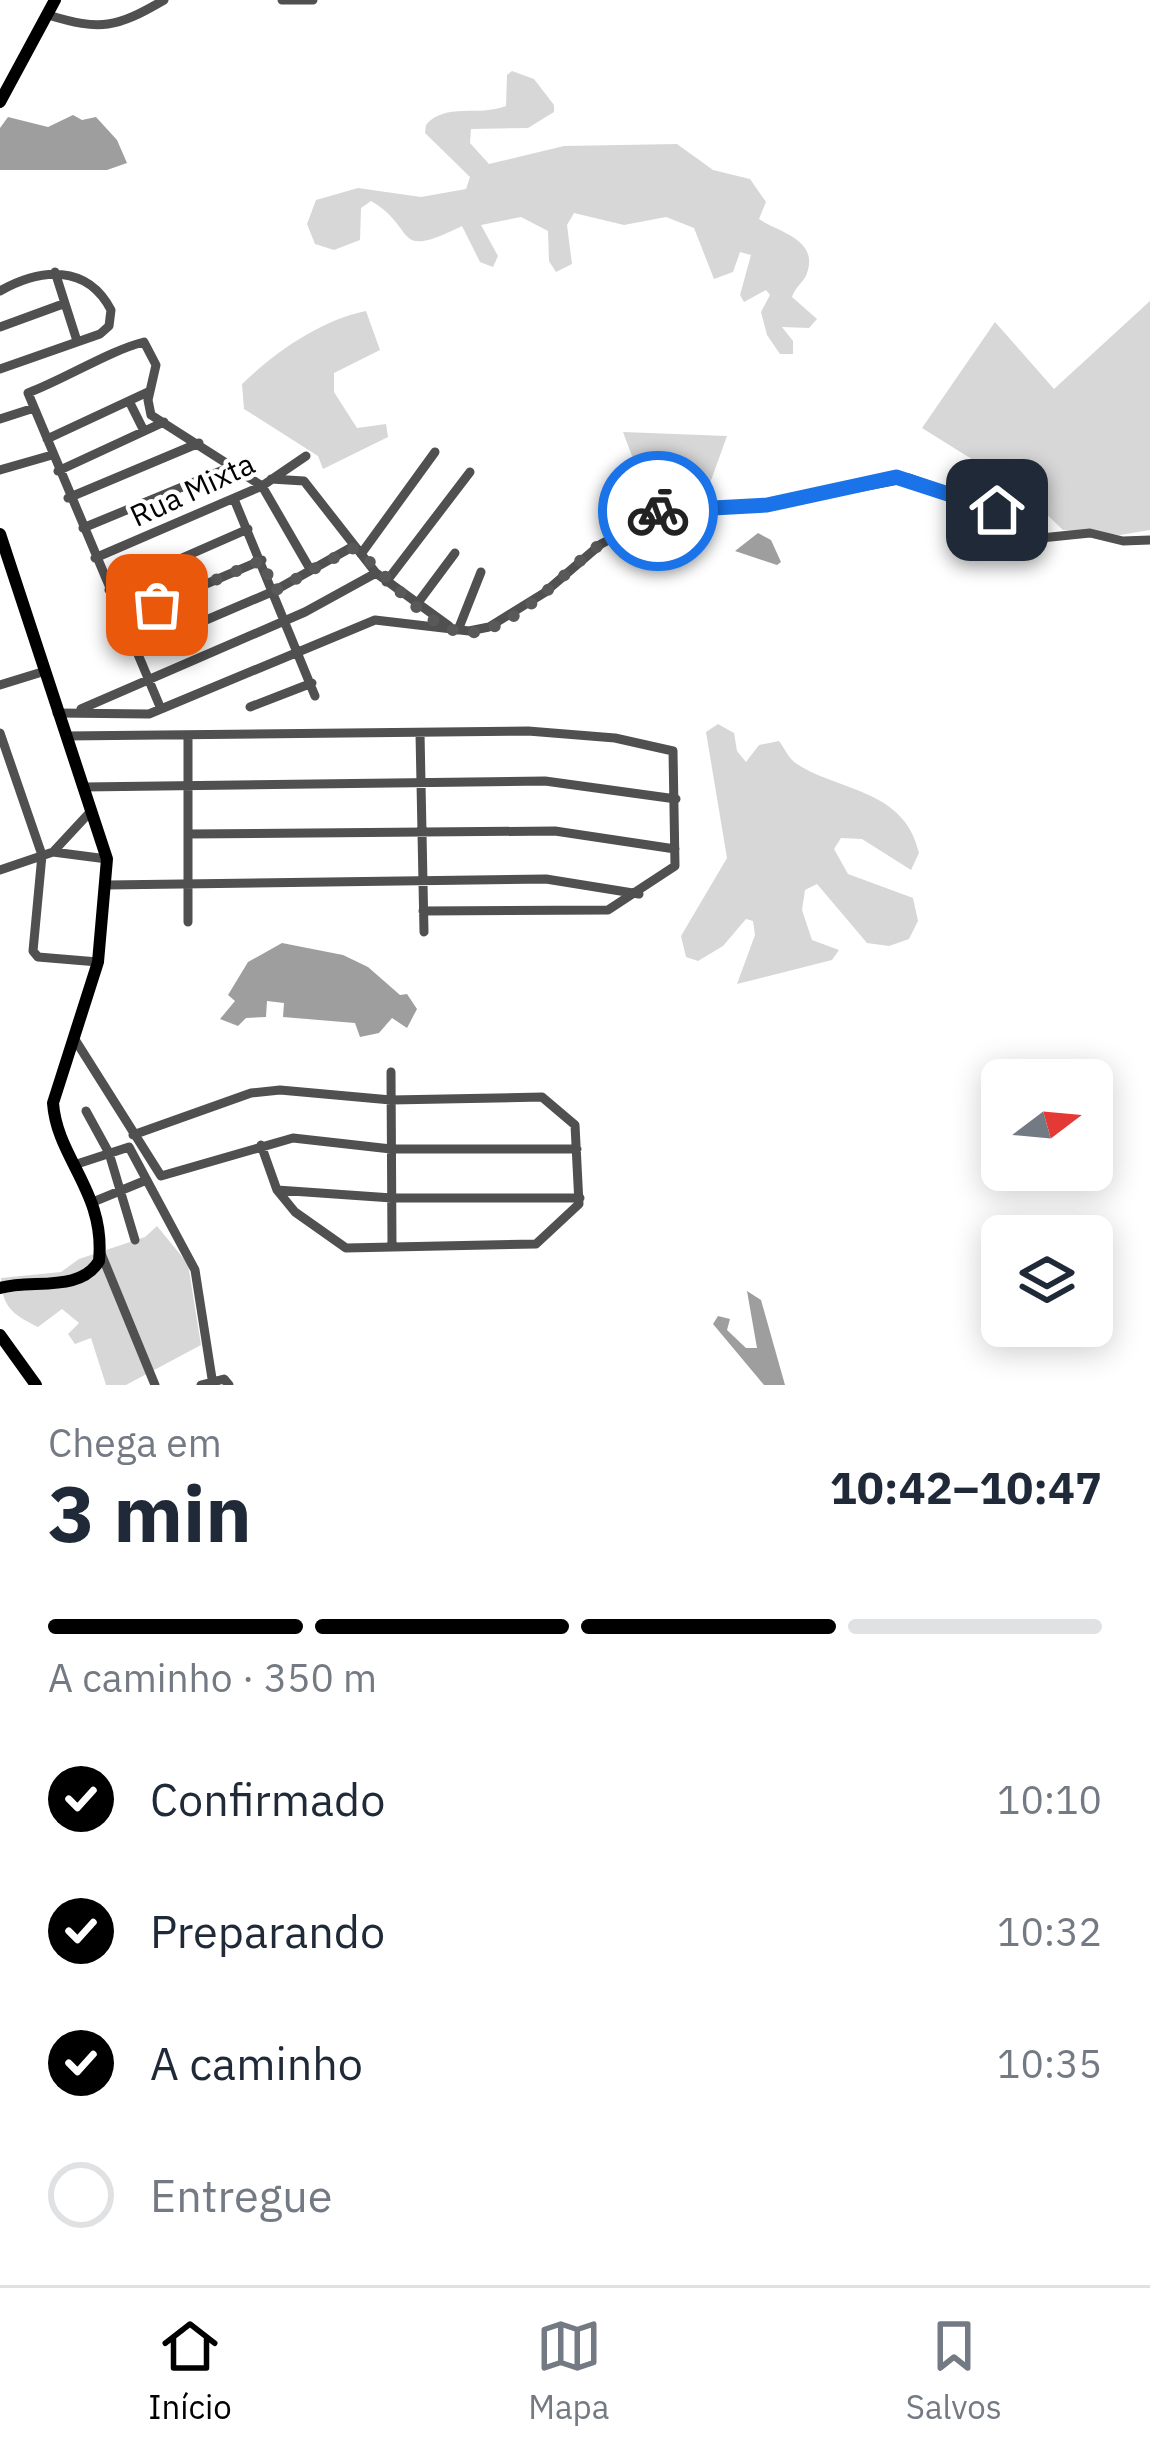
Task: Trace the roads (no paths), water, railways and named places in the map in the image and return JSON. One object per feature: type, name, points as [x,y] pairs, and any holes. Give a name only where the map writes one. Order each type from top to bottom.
[{"type":"main road","points":[[0,102],[56,0]]},
{"type":"main road","points":[[0,534],[107,859],[98,962],[53,1103],[55,1120],[93,1202],[100,1251],[88,1275],[0,1288]]},
{"type":"main road","points":[[1,1337],[36,1385]]},
{"type":"street","points":[[48,15],[99,28],[134,17],[164,0]]},
{"type":"street","points":[[282,0],[313,0]]},
{"type":"street","points":[[55,272],[77,341]]},
{"type":"street","points":[[0,291],[55,272],[94,287],[111,310],[106,329],[0,369]]},
{"type":"street","points":[[0,327],[63,304]]},
{"type":"street","points":[[161,709],[68,498],[28,393],[93,367],[119,348],[144,342],[157,365],[148,408],[267,483],[310,569]]},
{"type":"street","points":[[47,439],[150,391]]},
{"type":"street","points":[[129,401],[144,431]]},
{"type":"street","points":[[0,419],[34,408]]},
{"type":"street","points":[[58,471],[164,422]]},
{"type":"street","points":[[68,498],[199,443]]},
{"type":"street","points":[[136,650],[357,550],[435,452]]},
{"type":"street","points":[[0,470],[52,455]]},
{"type":"street","name":"Rua Mixta","points":[[95,558],[234,499],[306,456]]},
{"type":"street","points":[[83,528],[236,466]]},
{"type":"street","points":[[386,582],[470,472]]},
{"type":"street","points":[[57,713],[142,715],[375,620],[480,630],[522,610],[601,544],[658,511],[767,505],[896,477],[997,510],[1041,538],[1090,533],[1123,541],[1150,540]]},
{"type":"street","points":[[267,483],[302,479],[376,573],[455,630]]},
{"type":"street","points":[[234,499],[315,696]]},
{"type":"street","points":[[109,590],[248,529]]},
{"type":"street","points":[[417,604],[455,553]]},
{"type":"street","points":[[122,620],[262,560]]},
{"type":"street","points":[[455,630],[482,572]]},
{"type":"street","points":[[76,711],[287,620],[376,573]]},
{"type":"street","points":[[0,685],[43,672]]},
{"type":"street","points":[[250,706],[312,683]]},
{"type":"street","points":[[0,733],[47,853],[33,951],[38,957],[98,962]]},
{"type":"street","points":[[420,733],[424,932]]},
{"type":"street","points":[[65,736],[582,734],[669,748],[675,756],[672,871],[639,894],[608,910],[423,911]]},
{"type":"street","points":[[188,735],[188,922]]},
{"type":"street","points":[[84,787],[545,781],[676,799]]},
{"type":"street","points":[[0,870],[47,853],[92,810]]},
{"type":"street","points":[[188,834],[569,832],[675,850]]},
{"type":"street","points":[[47,853],[107,859]]},
{"type":"street","points":[[107,885],[546,879],[639,894]]},
{"type":"street","points":[[74,1038],[156,1172],[166,1176],[261,1144],[304,1138],[391,1149],[577,1149]]},
{"type":"street","points":[[392,1072],[392,1247]]},
{"type":"street","points":[[133,1135],[251,1093],[306,1090],[392,1100],[535,1096],[573,1120],[580,1198],[568,1219],[536,1244],[346,1248],[295,1213],[278,1190],[261,1144]]},
{"type":"street","points":[[86,1111],[110,1154],[135,1240]]},
{"type":"street","points":[[77,1164],[129,1147],[195,1270],[209,1384],[227,1379],[229,1385]]},
{"type":"street","points":[[93,1202],[144,1181]]},
{"type":"street","points":[[278,1190],[392,1198],[580,1198]]},
{"type":"street","points":[[100,1251],[155,1385]]}]
